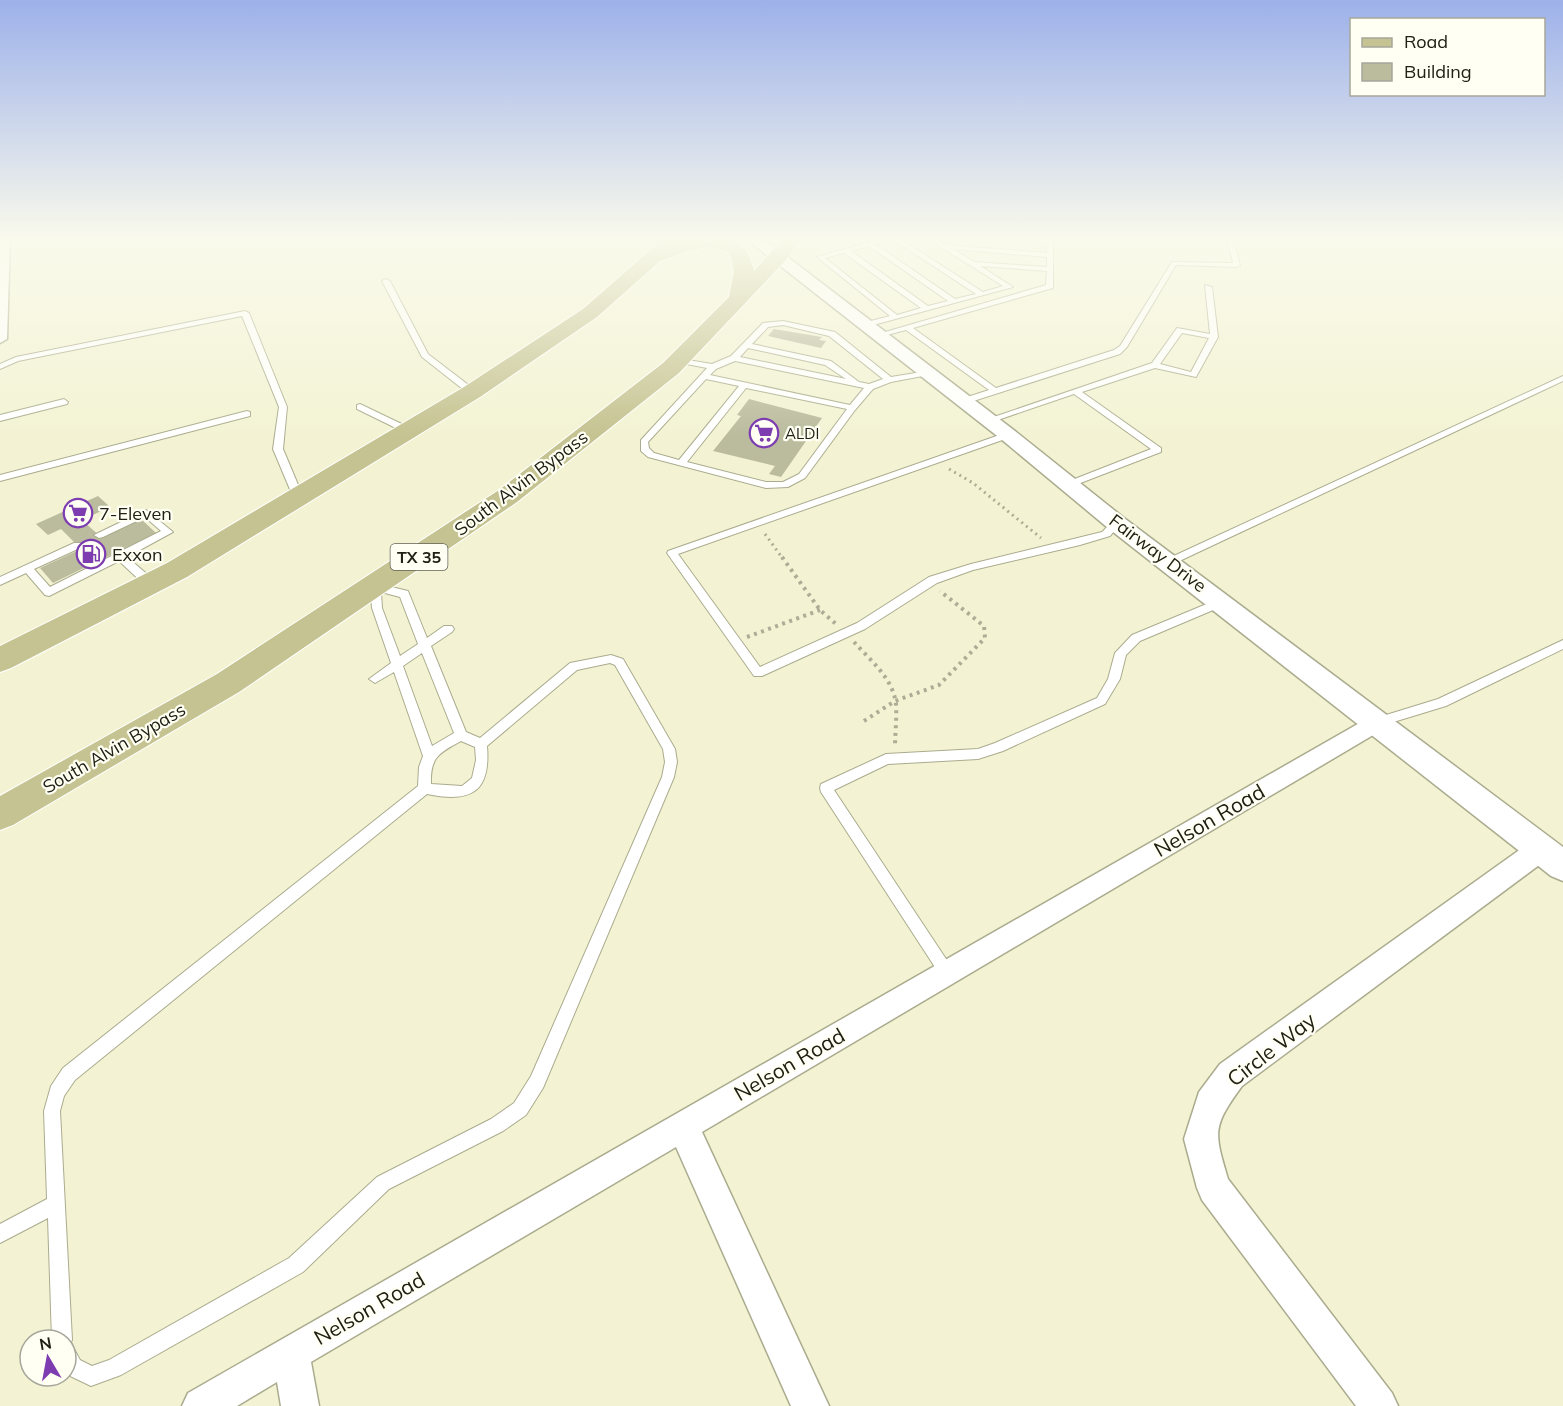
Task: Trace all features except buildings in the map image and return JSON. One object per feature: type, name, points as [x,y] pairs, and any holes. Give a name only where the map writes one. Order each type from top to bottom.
[{"type":"main road","points":[[0,659],[151,584],[299,499],[472,392],[600,305]]},
{"type":"main road","name":"South Alvin Bypass","points":[[0,814],[228,683],[375,587],[508,496],[680,360],[733,305]]},
{"type":"street","points":[[0,339],[1,305]]},
{"type":"street","name":"Fairway Drive","points":[[854,305],[880,326],[928,373],[1116,523],[1552,858]]},
{"type":"street","name":"Nelson Road","points":[[201,1406],[1377,722]]},
{"type":"street","name":"Circle Way","points":[[1379,1406],[1214,1188],[1200,1139],[1210,1103],[1231,1075],[1552,858]]},
{"type":"street","points":[[683,1126],[810,1406]]},
{"type":"street","points":[[291,1354],[300,1406]]},
{"type":"lane","points":[[399,305],[426,355],[472,392]]},
{"type":"lane","points":[[862,305],[880,326],[907,327],[985,305]]},
{"type":"lane","points":[[921,305],[927,309]]},
{"type":"lane","points":[[880,326],[944,305]]},
{"type":"lane","points":[[964,401],[1117,352],[1123,348],[1149,305]]},
{"type":"lane","points":[[1116,523],[1106,534],[971,567],[929,583],[861,626],[758,673],[672,553],[935,461],[1075,392],[1155,365],[1193,375],[1214,338],[1210,305]]},
{"type":"lane","points":[[0,367],[16,359],[245,313],[283,407],[278,449],[299,499]]},
{"type":"lane","points":[[889,380],[832,334],[774,323],[766,325],[734,358],[713,367],[704,376],[644,442],[644,449],[651,455],[766,485],[784,485],[802,476],[870,387],[889,380],[928,373]]},
{"type":"lane","points":[[907,327],[995,391]]},
{"type":"lane","points":[[1155,365],[1180,330],[1214,338]]},
{"type":"lane","points":[[747,345],[828,363],[858,384]]},
{"type":"lane","points":[[734,358],[870,387]]},
{"type":"lane","points":[[680,360],[713,367]]},
{"type":"lane","points":[[704,376],[852,408]]},
{"type":"lane","points":[[1169,562],[1563,378]]},
{"type":"lane","points":[[681,463],[744,385]]},
{"type":"lane","points":[[1070,484],[1158,450],[1075,392]]},
{"type":"lane","points":[[0,418],[64,402]]},
{"type":"lane","points":[[360,408],[409,431]]},
{"type":"lane","points":[[0,478],[247,414]]},
{"type":"lane","points":[[28,569],[49,592],[77,574],[168,532],[146,513],[103,535]]},
{"type":"lane","points":[[0,581],[78,547]]},
{"type":"lane","points":[[123,553],[151,584]]},
{"type":"lane","points":[[429,754],[377,608],[375,587],[404,594],[461,735],[481,744]]},
{"type":"lane","points":[[947,972],[826,788],[886,759],[978,754],[999,747],[1101,700],[1114,679],[1121,653],[1136,638],[1221,602]]},
{"type":"lane","points":[[375,679],[448,629]]},
{"type":"lane","points":[[1377,722],[1442,703],[1563,644]]},
{"type":"lane","points":[[78,1369],[91,1376],[114,1368],[296,1265],[383,1183],[497,1125],[520,1109],[537,1082],[668,777],[671,762],[669,749],[619,662],[611,659],[574,666],[481,744]]},
{"type":"lane","points":[[425,788],[423,768],[429,754],[461,735]]},
{"type":"lane","points":[[425,788],[447,793],[466,791],[479,781],[484,766],[481,744]]},
{"type":"lane","points":[[61,1328],[52,1111],[57,1092],[69,1074],[425,788]]},
{"type":"lane","points":[[0,1234],[56,1204]]},
{"type":"path","points":[[935,461],[973,483],[1025,523],[1052,548]]},
{"type":"path","points":[[864,721],[895,701],[939,685],[985,638],[984,626],[929,583]]},
{"type":"path","points":[[735,641],[820,610]]},
{"type":"place","name":"ALDI","points":[[764,433]]},
{"type":"place","name":"7-Eleven","points":[[78,513]]},
{"type":"place","name":"Exxon","points":[[91,554]]}]
